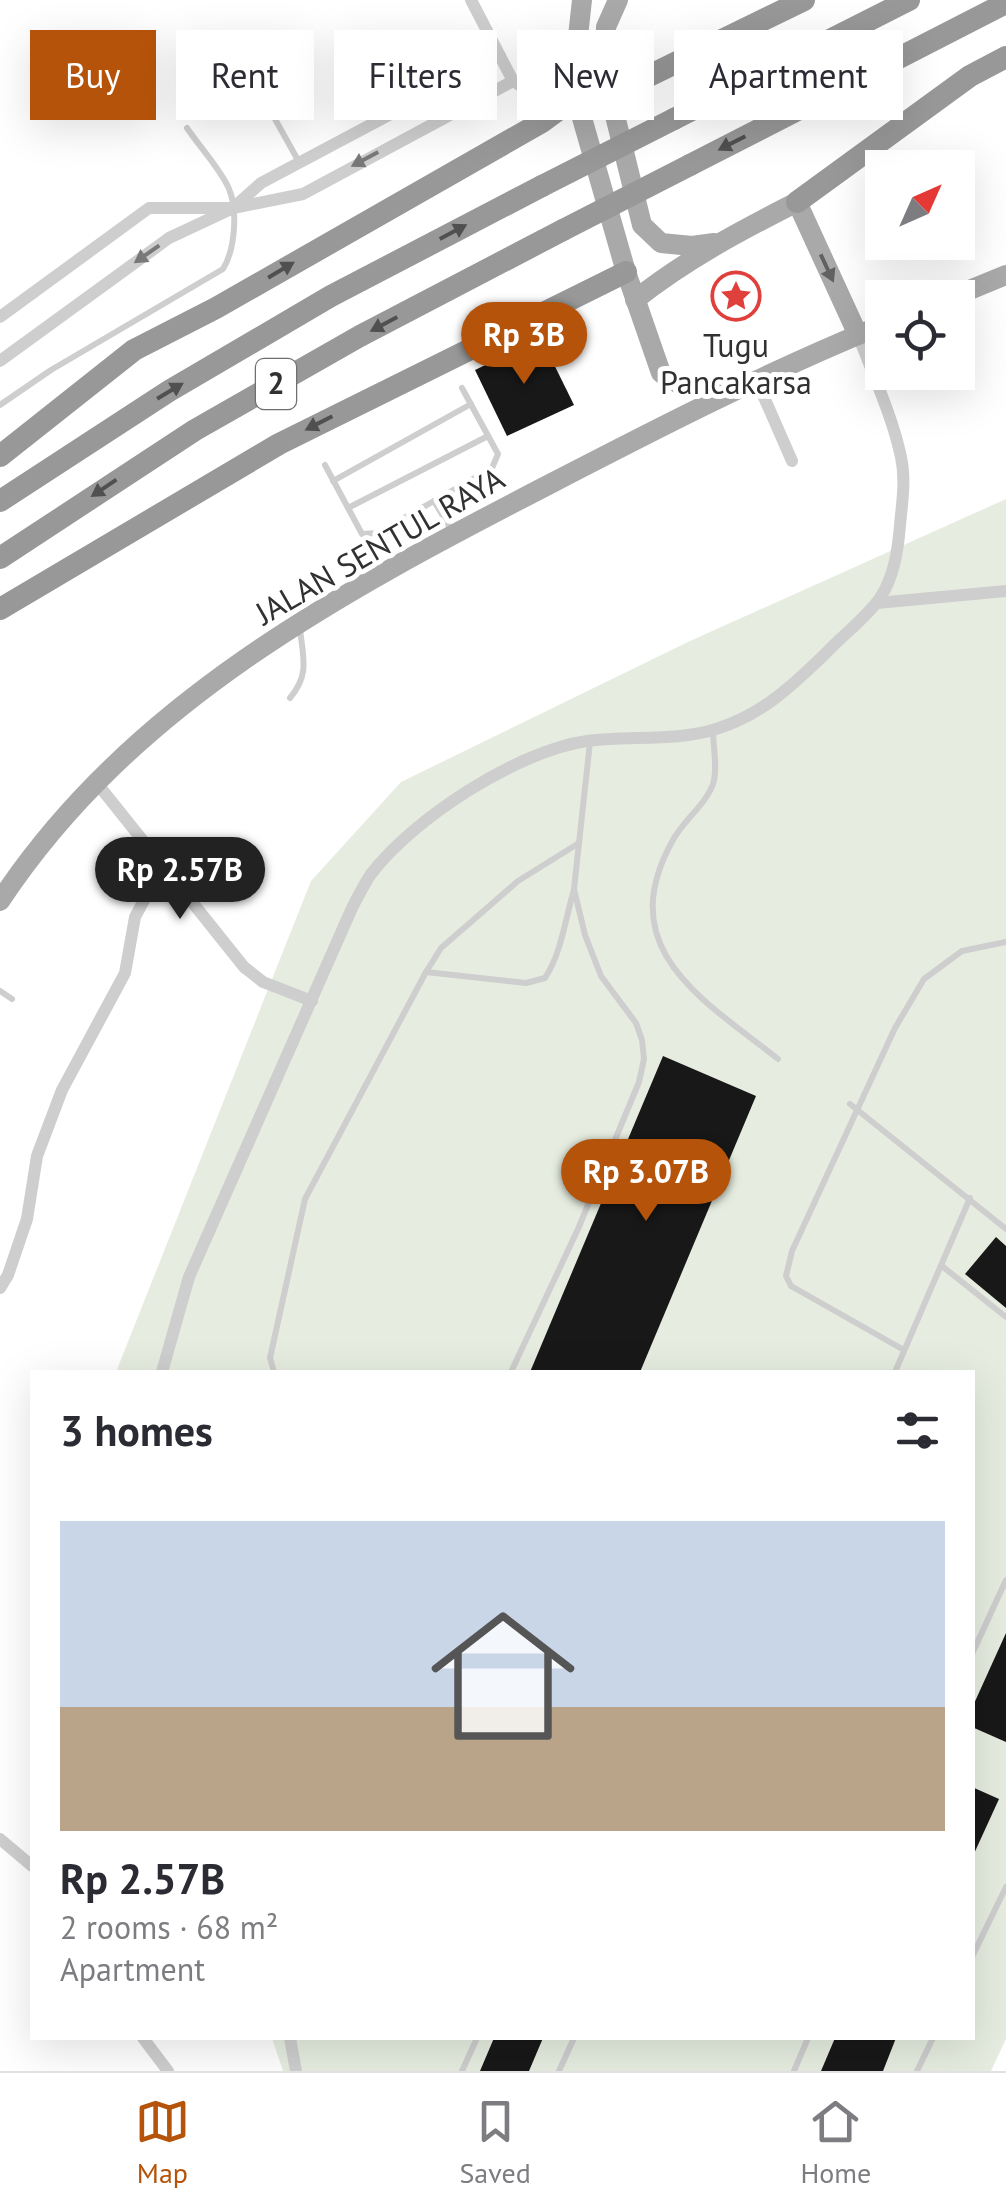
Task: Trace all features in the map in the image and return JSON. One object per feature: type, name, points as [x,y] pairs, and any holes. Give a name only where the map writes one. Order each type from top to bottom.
[{"type":"highway","points":[[654,73],[804,0]]},
{"type":"highway","name":"2","points":[[0,501],[169,391],[331,296],[910,0]]},
{"type":"highway","name":"2","points":[[0,558],[195,430],[360,336],[1006,3]]},
{"type":"highway","points":[[796,202],[970,76],[1006,57]]},
{"type":"highway","points":[[0,456],[134,350],[216,308],[544,120]]},
{"type":"highway","points":[[0,609],[279,444],[626,272]]},
{"type":"main road","points":[[579,30],[582,0]]},
{"type":"main road","points":[[606,30],[618,0]]},
{"type":"main road","points":[[583,120],[626,272],[661,373],[684,387],[751,381]]},
{"type":"main road","points":[[616,120],[642,225],[662,243],[692,246],[721,242]]},
{"type":"main road","points":[[635,300],[662,278],[721,242],[796,202],[858,335]]},
{"type":"main road","points":[[975,288],[1006,275]]},
{"type":"main road","name":"JALAN SENTUL RAYA","points":[[0,901],[45,836],[96,782],[196,694],[300,621],[454,534],[751,381],[865,332]]},
{"type":"street","points":[[471,0],[517,84]]},
{"type":"street","points":[[0,361],[170,238],[233,208],[261,183],[500,56]]},
{"type":"street","points":[[0,317],[149,208],[233,208],[303,194],[513,81]]},
{"type":"street","points":[[163,1370],[189,1276],[369,876],[414,828],[502,772],[543,752],[590,740],[713,730],[756,714],[799,681],[877,602],[887,586],[898,550],[904,490],[902,459],[858,335]]},
{"type":"street","points":[[751,381],[792,461]]},
{"type":"street","points":[[877,602],[1006,591]]},
{"type":"street","points":[[96,782],[244,966],[263,982],[312,1000]]},
{"type":"street","points":[[0,1288],[27,1219],[37,1156],[62,1090],[125,973],[135,917],[162,868]]},
{"type":"street","points":[[0,1840],[30,1864]]},
{"type":"street","points":[[145,2040],[168,2071]]},
{"type":"street","points":[[290,2040],[296,2071]]},
{"type":"lane","points":[[277,120],[300,162]]},
{"type":"lane","points":[[0,405],[65,361],[214,276],[228,260],[233,208],[229,188],[187,128]]},
{"type":"lane","points":[[324,465],[362,534],[367,536],[434,501],[492,468],[498,454],[462,388]]},
{"type":"lane","points":[[333,480],[471,404]]},
{"type":"lane","points":[[348,508],[488,436]]},
{"type":"lane","points":[[434,501],[454,534]]},
{"type":"lane","points":[[290,698],[303,682],[300,621]]},
{"type":"lane","points":[[713,730],[713,784],[672,841],[656,883],[654,913],[658,938],[669,966],[689,989],[778,1059]]},
{"type":"lane","points":[[426,972],[526,983],[546,978],[557,960],[574,889],[590,740]]},
{"type":"lane","points":[[273,1370],[270,1358],[305,1199],[426,972],[441,948],[518,882],[580,842]]},
{"type":"lane","points":[[512,1370],[578,1230],[639,1082],[644,1059],[636,1023],[601,976],[585,935],[574,889]]},
{"type":"lane","points":[[904,1350],[791,1286],[786,1276],[792,1251],[895,1028],[924,979],[962,951],[1006,942]]},
{"type":"lane","points":[[0,990],[12,1000]]},
{"type":"lane","points":[[850,1104],[1006,1228]]},
{"type":"lane","points":[[896,1370],[970,1198]]},
{"type":"lane","points":[[942,1266],[1006,1317]]},
{"type":"lane","points":[[975,1647],[1006,1580]]},
{"type":"lane","points":[[975,1950],[1006,1888]]},
{"type":"lane","points":[[462,2071],[476,2040]]},
{"type":"lane","points":[[559,2071],[573,2040]]},
{"type":"lane","points":[[794,2071],[807,2040]]},
{"type":"lane","points":[[917,2071],[932,2040]]},
{"type":"shaded area","points":[[1006,499],[1006,2039],[991,2071],[283,2071],[273,2040],[975,2040],[975,1370],[117,1370],[311,881],[401,782],[690,641]]},
{"type":"building","points":[[541,338],[574,405],[507,436],[475,370]]},
{"type":"building","points":[[663,1056],[756,1096],[641,1370],[531,1370]]},
{"type":"building","points":[[996,1237],[1006,1246],[1006,1308],[965,1274]]},
{"type":"building","points":[[1006,1633],[1006,1742],[975,1728],[975,1701]]},
{"type":"building","points":[[975,1788],[999,1799],[975,1851]]},
{"type":"building","points":[[493,2040],[542,2040],[529,2071],[480,2071]]},
{"type":"building","points":[[834,2040],[895,2040],[883,2071],[821,2071]]},
{"type":"place","name":"Tugu Pancakarsa","points":[[736,296]]}]
